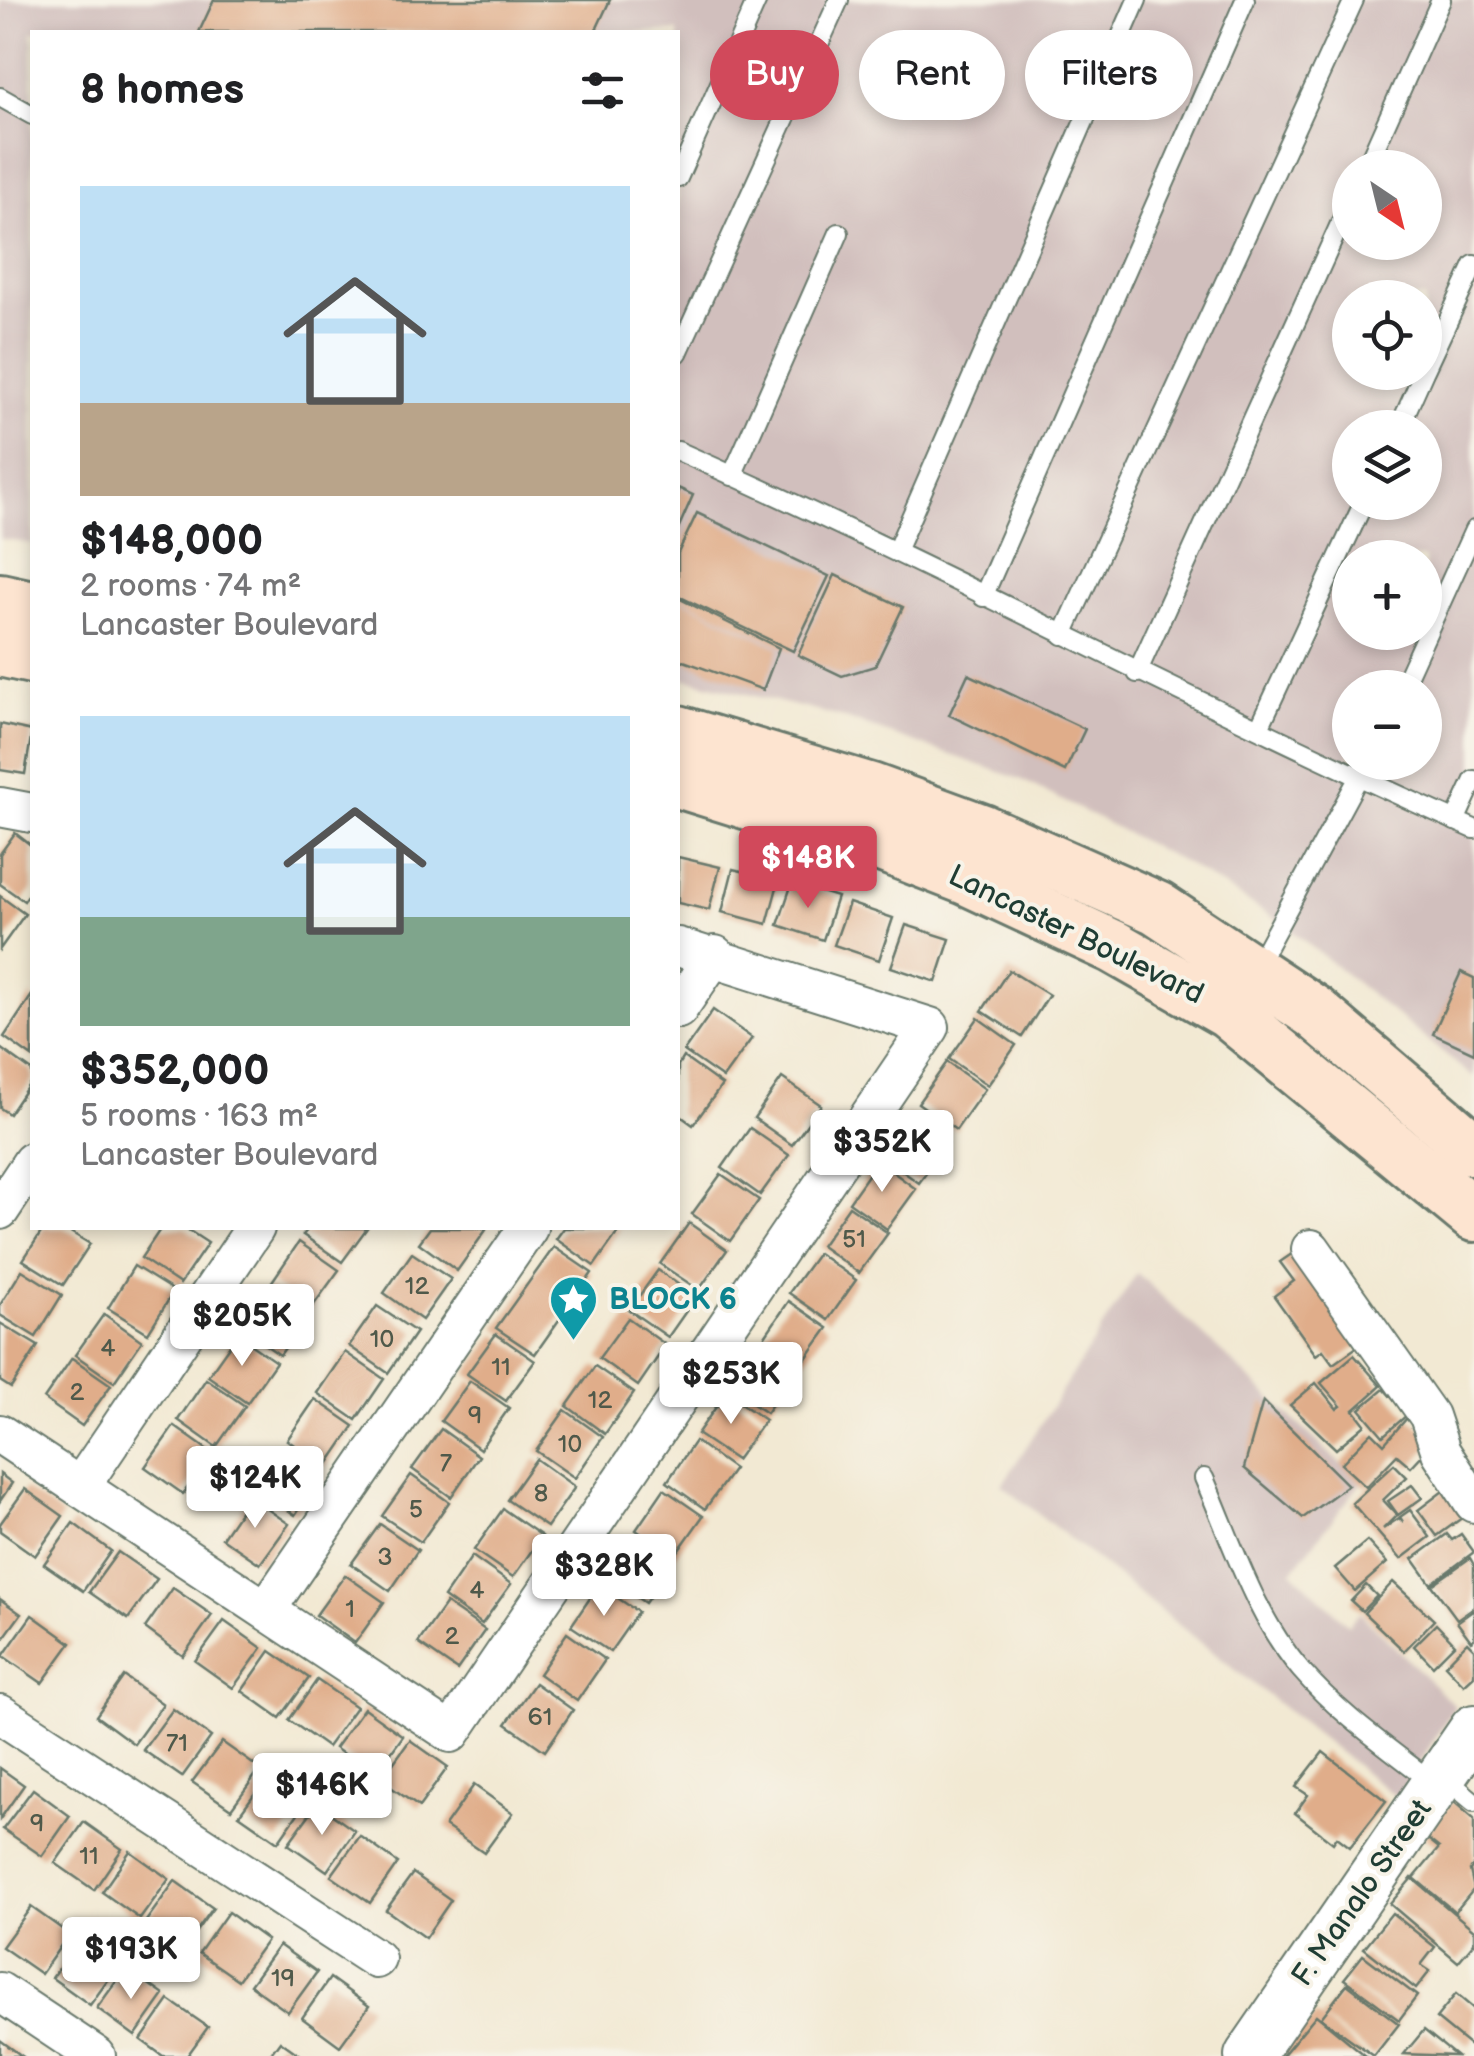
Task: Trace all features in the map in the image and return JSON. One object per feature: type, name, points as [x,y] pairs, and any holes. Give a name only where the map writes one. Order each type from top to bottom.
[{"type":"main road","points":[[0,600],[30,606]]},
{"type":"main road","points":[[0,650],[30,657]]},
{"type":"main road","name":"Lancaster Boulevard","points":[[680,733],[871,790],[982,831],[1158,908],[1474,1215]]},
{"type":"main road","name":"Lancaster Boulevard","points":[[680,782],[778,809],[966,878],[1114,947],[1328,1023],[1474,1149]]},
{"type":"street","points":[[0,807],[30,813]]},
{"type":"street","points":[[0,1434],[451,1733],[930,1027],[680,946]]},
{"type":"street","points":[[680,1006],[714,955]]},
{"type":"street","points":[[0,1210],[30,1165]]},
{"type":"street","points":[[80,1487],[254,1230]]},
{"type":"street","points":[[266,1610],[527,1230]]},
{"type":"street","points":[[1311,1250],[1429,1416],[1441,1452],[1474,1503]]},
{"type":"street","points":[[0,1714],[376,1960]]},
{"type":"street","name":"F. Manalo Street","points":[[1249,2056],[1451,1788],[1474,1729]]},
{"type":"street","points":[[0,1992],[96,2056]]},
{"type":"lane","points":[[680,173],[757,0]]},
{"type":"lane","points":[[680,349],[839,0]]},
{"type":"lane","points":[[897,549],[1137,0]]},
{"type":"lane","points":[[983,597],[1245,0]]},
{"type":"lane","points":[[1064,635],[1354,0]]},
{"type":"lane","points":[[1374,150],[1441,0]]},
{"type":"lane","points":[[0,97],[30,114]]},
{"type":"lane","points":[[732,476],[839,233]]},
{"type":"lane","points":[[1137,673],[1332,242]]},
{"type":"lane","points":[[1442,333],[1474,264]]},
{"type":"lane","points":[[680,453],[897,549],[983,597],[1137,673],[1332,757]]},
{"type":"lane","points":[[1260,726],[1356,520]]},
{"type":"lane","points":[[1410,670],[1474,530]]},
{"type":"lane","points":[[1241,991],[1357,780]]},
{"type":"lane","points":[[1381,780],[1474,829]]},
{"type":"lane","points":[[1455,821],[1474,780]]},
{"type":"lane","points":[[1204,1478],[1262,1612],[1298,1667],[1330,1701],[1451,1788]]},
{"type":"shaded area","points":[[0,0],[1474,0],[1474,1078],[1282,923],[1185,863],[1020,779],[841,717],[680,677],[680,30],[30,30],[30,544],[0,539]]},
{"type":"shaded area","points":[[1137,1273],[1361,1483],[1292,1571],[1348,1625],[1359,1612],[1455,1706],[1397,1798],[1002,1485]]},
{"type":"building","points":[[214,0],[610,0],[596,30],[200,30]]},
{"type":"building","points":[[680,489],[693,495],[680,524]]},
{"type":"building","points":[[697,513],[829,576],[793,651],[680,597],[680,549]]},
{"type":"building","points":[[835,575],[903,607],[875,666],[842,676],[798,655]]},
{"type":"building","points":[[680,599],[779,648],[763,690],[680,660]]},
{"type":"building","points":[[968,674],[1085,729],[1065,771],[949,715]]},
{"type":"building","points":[[0,724],[30,731],[25,774],[0,770]]},
{"type":"building","points":[[15,833],[30,844],[30,892],[24,901],[0,884],[0,854]]},
{"type":"building","points":[[680,857],[720,867],[709,910],[680,903]]},
{"type":"building","points":[[733,869],[779,880],[767,924],[722,912]]},
{"type":"building","points":[[792,883],[837,897],[823,940],[778,925]]},
{"type":"building","points":[[0,896],[25,914],[0,949]]},
{"type":"building","points":[[849,903],[893,918],[879,960],[834,945]]},
{"type":"building","points":[[906,925],[950,939],[936,982],[891,967]]},
{"type":"building","points":[[1009,970],[1049,995],[1022,1037],[982,1011]]},
{"type":"building","points":[[1461,972],[1474,978],[1474,1053],[1433,1034]]},
{"type":"building","points":[[30,998],[30,1056],[4,1037]]},
{"type":"building","points":[[713,1010],[752,1038],[723,1078],[684,1051]]},
{"type":"building","points":[[978,1018],[1016,1045],[988,1085],[949,1059]]},
{"type":"building","points":[[0,1048],[30,1070],[30,1083],[9,1114],[0,1108]]},
{"type":"building","points":[[683,1057],[722,1085],[693,1125],[680,1115]]},
{"type":"building","points":[[947,1062],[985,1089],[956,1130],[918,1103]]},
{"type":"building","points":[[782,1078],[821,1105],[792,1145],[754,1118]]},
{"type":"building","points":[[909,1115],[948,1143],[919,1183],[881,1156]]},
{"type":"building","points":[[750,1128],[789,1155],[760,1195],[722,1168]]},
{"type":"building","points":[[878,1161],[916,1189],[887,1229],[849,1202]]},
{"type":"building","points":[[721,1174],[759,1200],[730,1241],[692,1214]]},
{"type":"building","points":[[849,1206],[888,1233],[859,1273],[821,1246]]},
{"type":"building","points":[[689,1223],[727,1250],[699,1290],[660,1264]]},
{"type":"building","points":[[43,1230],[67,1230],[90,1244],[63,1285],[23,1260]]},
{"type":"building","points":[[160,1230],[188,1230],[208,1243],[180,1284],[141,1258]]},
{"type":"building","points":[[307,1230],[366,1230],[342,1262],[303,1235]]},
{"type":"building","points":[[429,1230],[486,1230],[457,1271],[419,1243]]},
{"type":"building","points":[[563,1230],[620,1230],[594,1266],[556,1239]]},
{"type":"building","points":[[299,1242],[339,1270],[310,1310],[271,1283]]},
{"type":"building","points":[[554,1247],[592,1273],[535,1354],[496,1328]]},
{"type":"building","points":[[1299,1249],[1364,1342],[1333,1364],[1323,1350],[1316,1355],[1274,1296],[1294,1281],[1280,1262]]},
{"type":"building","points":[[412,1253],[451,1279],[422,1320],[384,1293]]},
{"type":"building","points":[[818,1253],[856,1280],[828,1320],[789,1293]]},
{"type":"building","points":[[134,1266],[174,1291],[148,1333],[108,1308]]},
{"type":"building","points":[[22,1270],[62,1295],[36,1337],[0,1315],[0,1305]]},
{"type":"building","points":[[658,1270],[696,1297],[668,1337],[629,1310]]},
{"type":"building","points":[[269,1288],[308,1315],[280,1355],[241,1328]]},
{"type":"building","points":[[789,1301],[828,1328],[799,1368],[761,1342]]},
{"type":"building","points":[[377,1306],[416,1332],[388,1373],[349,1346]]},
{"type":"building","points":[[104,1314],[142,1341],[114,1382],[75,1355]]},
{"type":"building","points":[[628,1318],[666,1345],[638,1386],[599,1358]]},
{"type":"building","points":[[0,1323],[38,1346],[11,1388],[0,1381]]},
{"type":"building","points":[[496,1334],[535,1361],[506,1401],[467,1374]]},
{"type":"building","points":[[237,1335],[276,1362],[247,1403],[208,1376]]},
{"type":"building","points":[[756,1346],[794,1373],[766,1413],[727,1386]]},
{"type":"building","points":[[345,1352],[384,1379],[356,1420],[317,1393]]},
{"type":"building","points":[[1354,1355],[1381,1386],[1354,1410],[1365,1424],[1336,1449],[1290,1405],[1316,1383],[1337,1409],[1341,1406],[1321,1383]]},
{"type":"building","points":[[72,1358],[111,1385],[82,1426],[44,1399]]},
{"type":"building","points":[[595,1366],[634,1393],[605,1434],[567,1406]]},
{"type":"building","points":[[206,1379],[245,1406],[216,1447],[178,1420]]},
{"type":"building","points":[[470,1381],[509,1408],[480,1449],[441,1421]]},
{"type":"building","points":[[1384,1389],[1407,1415],[1383,1436],[1360,1409]]},
{"type":"building","points":[[726,1393],[765,1420],[736,1460],[697,1434]]},
{"type":"building","points":[[315,1399],[354,1426],[326,1467],[287,1440]]},
{"type":"building","points":[[1263,1401],[1348,1485],[1303,1518],[1244,1468]]},
{"type":"building","points":[[565,1410],[603,1437],[575,1478],[536,1451]]},
{"type":"building","points":[[1408,1417],[1435,1441],[1411,1467],[1397,1455],[1366,1487],[1341,1464],[1372,1432],[1384,1444]]},
{"type":"building","points":[[174,1426],[212,1453],[183,1494],[145,1467]]},
{"type":"building","points":[[441,1429],[479,1456],[451,1497],[412,1469]]},
{"type":"building","points":[[695,1441],[734,1469],[705,1509],[667,1482]]},
{"type":"building","points":[[284,1447],[323,1474],[295,1515],[256,1488]]},
{"type":"building","points":[[536,1459],[575,1487],[547,1527],[507,1500]]},
{"type":"building","points":[[1394,1464],[1407,1477],[1383,1500],[1397,1515],[1383,1529],[1399,1518],[1403,1522],[1400,1517],[1410,1510],[1430,1537],[1401,1559],[1352,1503]]},
{"type":"building","points":[[0,1474],[12,1483],[0,1501]]},
{"type":"building","points":[[411,1475],[449,1502],[421,1542],[382,1516]]},
{"type":"building","points":[[1412,1485],[1422,1498],[1398,1515],[1388,1501]]},
{"type":"building","points":[[1447,1488],[1466,1515],[1437,1536],[1418,1510]]},
{"type":"building","points":[[25,1489],[63,1516],[35,1556],[0,1531],[0,1524]]},
{"type":"building","points":[[664,1489],[703,1516],[674,1557],[636,1530]]},
{"type":"building","points":[[250,1497],[289,1524],[260,1564],[222,1538]]},
{"type":"building","points":[[503,1509],[542,1536],[513,1577],[474,1550]]},
{"type":"building","points":[[73,1523],[111,1551],[83,1591],[44,1564]]},
{"type":"building","points":[[380,1524],[418,1550],[390,1591],[351,1564]]},
{"type":"building","points":[[1447,1534],[1452,1540],[1461,1534],[1474,1552],[1431,1584],[1413,1559]]},
{"type":"building","points":[[635,1535],[674,1562],[645,1603],[606,1576]]},
{"type":"building","points":[[1367,1541],[1387,1563],[1355,1591],[1335,1568]]},
{"type":"building","points":[[118,1552],[157,1579],[128,1619],[89,1592]]},
{"type":"building","points":[[472,1556],[511,1584],[482,1624],[444,1597]]},
{"type":"building","points":[[1470,1558],[1474,1565],[1474,1607],[1457,1619],[1432,1585]]},
{"type":"building","points":[[345,1575],[384,1602],[355,1643],[316,1615]]},
{"type":"building","points":[[1393,1582],[1434,1620],[1404,1651],[1364,1613]]},
{"type":"building","points":[[599,1585],[638,1612],[610,1652],[571,1626]]},
{"type":"building","points":[[1366,1585],[1377,1596],[1362,1611],[1351,1601]]},
{"type":"building","points":[[173,1588],[212,1615],[183,1656],[145,1628]]},
{"type":"building","points":[[0,1599],[21,1614],[0,1643]]},
{"type":"building","points":[[446,1603],[485,1630],[457,1670],[418,1643]]},
{"type":"building","points":[[1474,1610],[1474,1639],[1471,1641],[1457,1622]]},
{"type":"building","points":[[32,1615],[71,1643],[42,1683],[3,1656]]},
{"type":"building","points":[[224,1621],[262,1648],[233,1688],[195,1661]]},
{"type":"building","points":[[1436,1624],[1455,1644],[1433,1666],[1414,1646]]},
{"type":"building","points":[[567,1633],[605,1660],[577,1701],[539,1674]]},
{"type":"building","points":[[1467,1642],[1474,1649],[1474,1676],[1464,1685],[1445,1665]]},
{"type":"building","points":[[270,1651],[309,1678],[280,1718],[242,1691]]},
{"type":"building","points":[[124,1676],[163,1704],[134,1744],[96,1716]]},
{"type":"building","points":[[317,1680],[356,1707],[327,1747],[289,1720]]},
{"type":"building","points":[[535,1683],[573,1710],[545,1751],[506,1724]]},
{"type":"building","points":[[364,1708],[403,1736],[374,1776],[335,1748]]},
{"type":"building","points":[[173,1709],[211,1737],[182,1777],[143,1750]]},
{"type":"building","points":[[410,1740],[448,1767],[419,1807],[381,1780]]},
{"type":"building","points":[[222,1742],[260,1769],[231,1809],[192,1782]]},
{"type":"building","points":[[1323,1752],[1386,1801],[1350,1847],[1337,1837],[1333,1843],[1295,1813],[1308,1795],[1296,1787]]},
{"type":"building","points":[[0,1768],[24,1785],[0,1819]]},
{"type":"building","points":[[268,1775],[306,1802],[278,1842],[239,1815]]},
{"type":"building","points":[[474,1785],[513,1813],[484,1853],[445,1826]]},
{"type":"building","points":[[33,1789],[70,1816],[42,1856],[3,1829]]},
{"type":"building","points":[[1453,1801],[1474,1819],[1474,1865],[1470,1870],[1474,1889],[1455,1912],[1414,1878],[1439,1848],[1424,1836]]},
{"type":"building","points":[[317,1804],[355,1831],[327,1871],[288,1844]]},
{"type":"building","points":[[84,1822],[122,1849],[94,1890],[55,1863]]},
{"type":"building","points":[[360,1836],[398,1863],[370,1903],[331,1876]]},
{"type":"building","points":[[130,1851],[169,1879],[140,1919],[102,1892]]},
{"type":"building","points":[[413,1873],[451,1900],[425,1938],[386,1910]]},
{"type":"building","points":[[1412,1878],[1474,1930],[1474,1943],[1458,1962],[1390,1904]]},
{"type":"building","points":[[175,1881],[213,1908],[184,1948],[146,1921]]},
{"type":"building","points":[[31,1907],[69,1934],[41,1974],[2,1947]]},
{"type":"building","points":[[228,1912],[267,1940],[238,1980],[199,1953]]},
{"type":"building","points":[[1392,1913],[1435,1947],[1421,1965],[1430,1971],[1416,1989],[1364,1948]]},
{"type":"building","points":[[81,1938],[119,1965],[90,2005],[52,1978]]},
{"type":"building","points":[[279,1945],[317,1972],[288,2012],[250,1985]]},
{"type":"building","points":[[1363,1955],[1417,1996],[1399,2020],[1344,1979]]},
{"type":"building","points":[[126,1968],[164,1995],[135,2036],[97,2008]]},
{"type":"building","points":[[330,1978],[369,2006],[340,2046],[302,2018]]},
{"type":"building","points":[[1347,1984],[1399,2024],[1374,2056],[1321,2018]]},
{"type":"building","points":[[1456,1994],[1474,2009],[1474,2039],[1469,2045],[1436,2018]]},
{"type":"building","points":[[169,2000],[208,2027],[187,2056],[163,2056],[141,2040]]},
{"type":"building","points":[[1316,2015],[1321,2019],[1366,2056],[1282,2056]]},
{"type":"building","points":[[1424,2030],[1456,2056],[1404,2054]]},
{"type":"building","points":[[0,2040],[22,2056],[0,2056]]},
{"type":"building","points":[[280,2041],[301,2056],[269,2056]]},
{"type":"place","name":"BLOCK 6","points":[[574,1342]]}]
